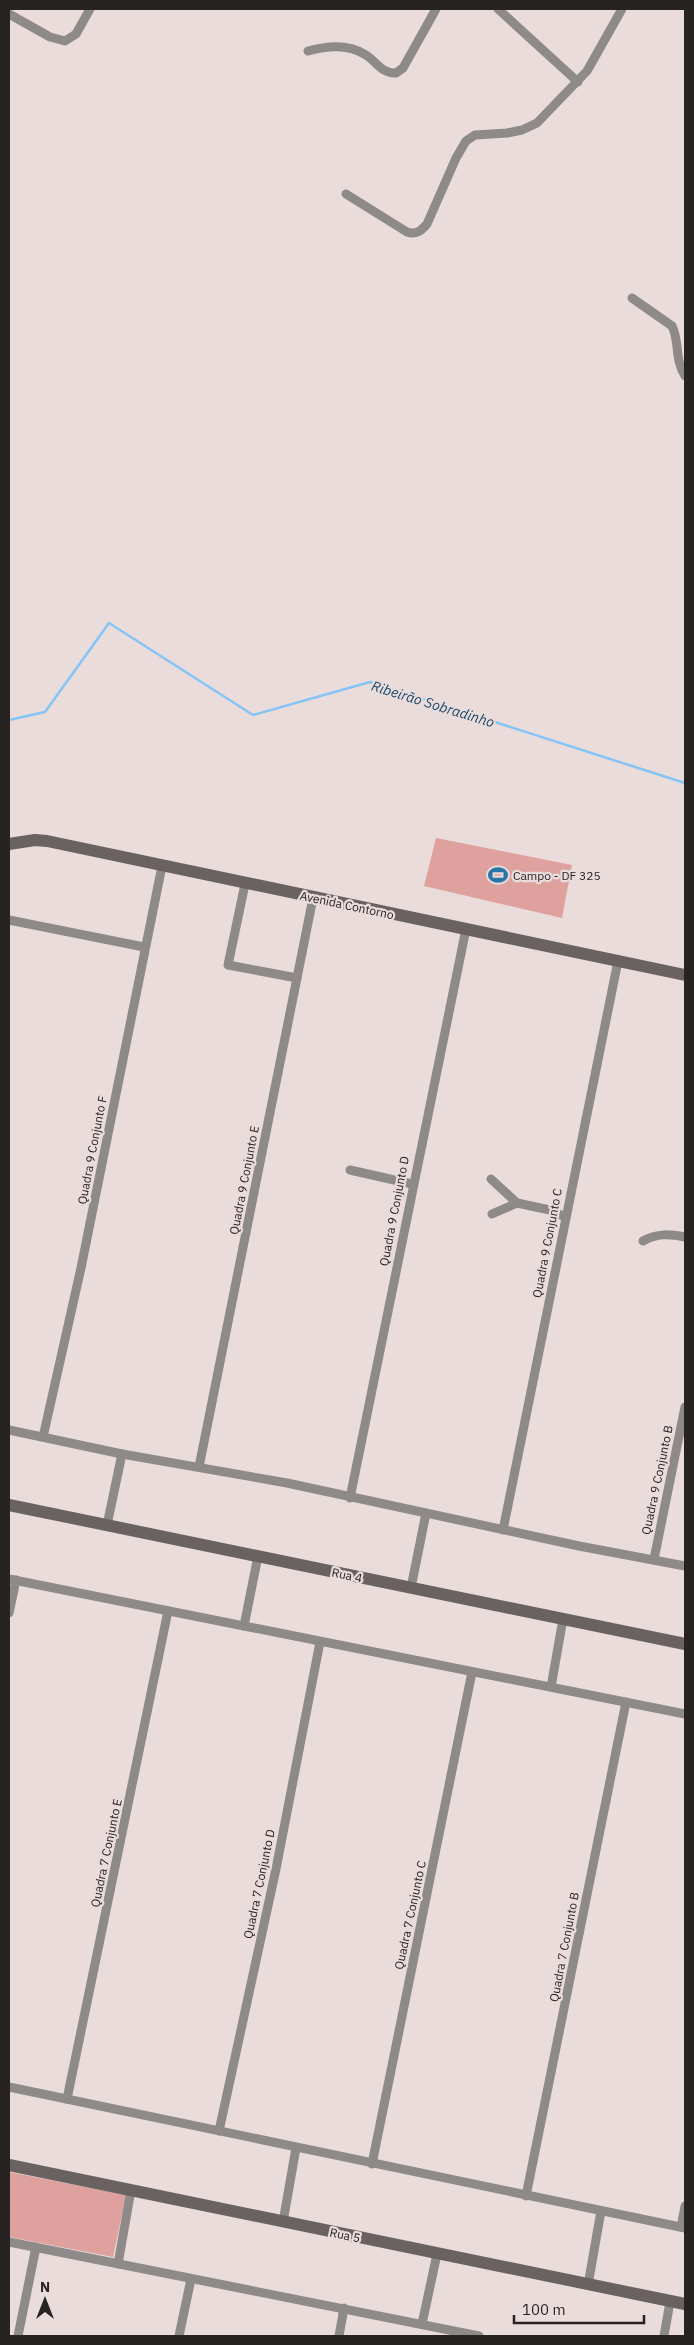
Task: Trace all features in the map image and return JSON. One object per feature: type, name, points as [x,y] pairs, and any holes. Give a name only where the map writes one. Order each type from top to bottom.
[{"type":"street","points":[[9,14],[50,37],[65,40],[76,34],[90,9]]},
{"type":"street","points":[[308,51],[333,46],[353,49],[364,53],[385,72],[396,73],[404,68],[436,9]]},
{"type":"street","points":[[498,9],[578,82]]},
{"type":"street","points":[[346,194],[406,232],[416,233],[421,231],[427,224],[456,158],[466,141],[475,135],[507,133],[529,128],[547,114],[578,82],[597,57],[622,9]]},
{"type":"street","points":[[632,298],[672,326],[676,332],[679,365],[685,376]]},
{"type":"street","name":"Avenida Contorno","points":[[9,844],[35,840],[47,841],[685,975]]},
{"type":"street","name":"Quadra 9 Conjunto F","points":[[43,1437],[81,1268],[144,947],[162,866]]},
{"type":"street","points":[[245,884],[228,965],[297,978]]},
{"type":"street","name":"Quadra 9 Conjunto E","points":[[199,1467],[313,898]]},
{"type":"street","points":[[9,920],[144,947]]},
{"type":"street","name":"Quadra 9 Conjunto D","points":[[350,1498],[412,1184],[466,929]]},
{"type":"street","name":"Quadra 9 Conjunto C","points":[[503,1530],[618,961]]},
{"type":"street","points":[[350,1170],[412,1184]]},
{"type":"street","points":[[491,1179],[517,1203],[550,1210],[565,1217]]},
{"type":"street","points":[[492,1214],[517,1203]]},
{"type":"street","points":[[643,1241],[659,1234],[685,1237]]},
{"type":"street","name":"Quadra 9 Conjunto B","points":[[654,1559],[685,1407]]},
{"type":"street","points":[[9,1430],[685,1566]]},
{"type":"street","points":[[106,1525],[122,1454]]},
{"type":"street","name":"Rua 4","points":[[9,1505],[685,1644]]},
{"type":"street","points":[[411,1588],[426,1514]]},
{"type":"street","points":[[244,1626],[258,1556]]},
{"type":"street","points":[[9,1613],[12,1580],[685,1714]]},
{"type":"street","name":"Quadra 7 Conjunto E","points":[[67,2099],[168,1611]]},
{"type":"street","points":[[551,1687],[563,1619]]},
{"type":"street","name":"Quadra 7 Conjunto D","points":[[219,2131],[274,1879],[320,1642]]},
{"type":"street","name":"Quadra 7 Conjunto C","points":[[372,2164],[472,1672]]},
{"type":"street","name":"Quadra 7 Conjunto B","points":[[526,2196],[626,1702]]},
{"type":"street","points":[[9,2088],[683,2228],[685,2206]]},
{"type":"street","points":[[283,2222],[296,2148]]},
{"type":"street","name":"Rua 5","points":[[9,2165],[680,2304]]},
{"type":"street","points":[[118,2264],[132,2190]]},
{"type":"street","points":[[588,2285],[601,2212]]},
{"type":"street","points":[[9,2242],[479,2336]]},
{"type":"street","points":[[18,2336],[36,2247]]},
{"type":"street","points":[[422,2324],[437,2254]]},
{"type":"street","points":[[180,2336],[191,2279]]},
{"type":"street","points":[[664,2336],[680,2304]]},
{"type":"street","points":[[339,2336],[344,2308]]},
{"type":"shaded area","name":"Campo - DF 325","points":[[436,838],[572,865],[562,918],[424,886]]},
{"type":"shaded area","points":[[9,2172],[126,2195],[113,2257],[9,2237]]},
{"type":"waterway","name":"Ribeirão Sobradinho","points":[[9,720],[45,712],[109,623],[253,715],[370,682],[685,783]]},
{"type":"place","name":"Campo - DF 325","points":[[498,875]]}]
